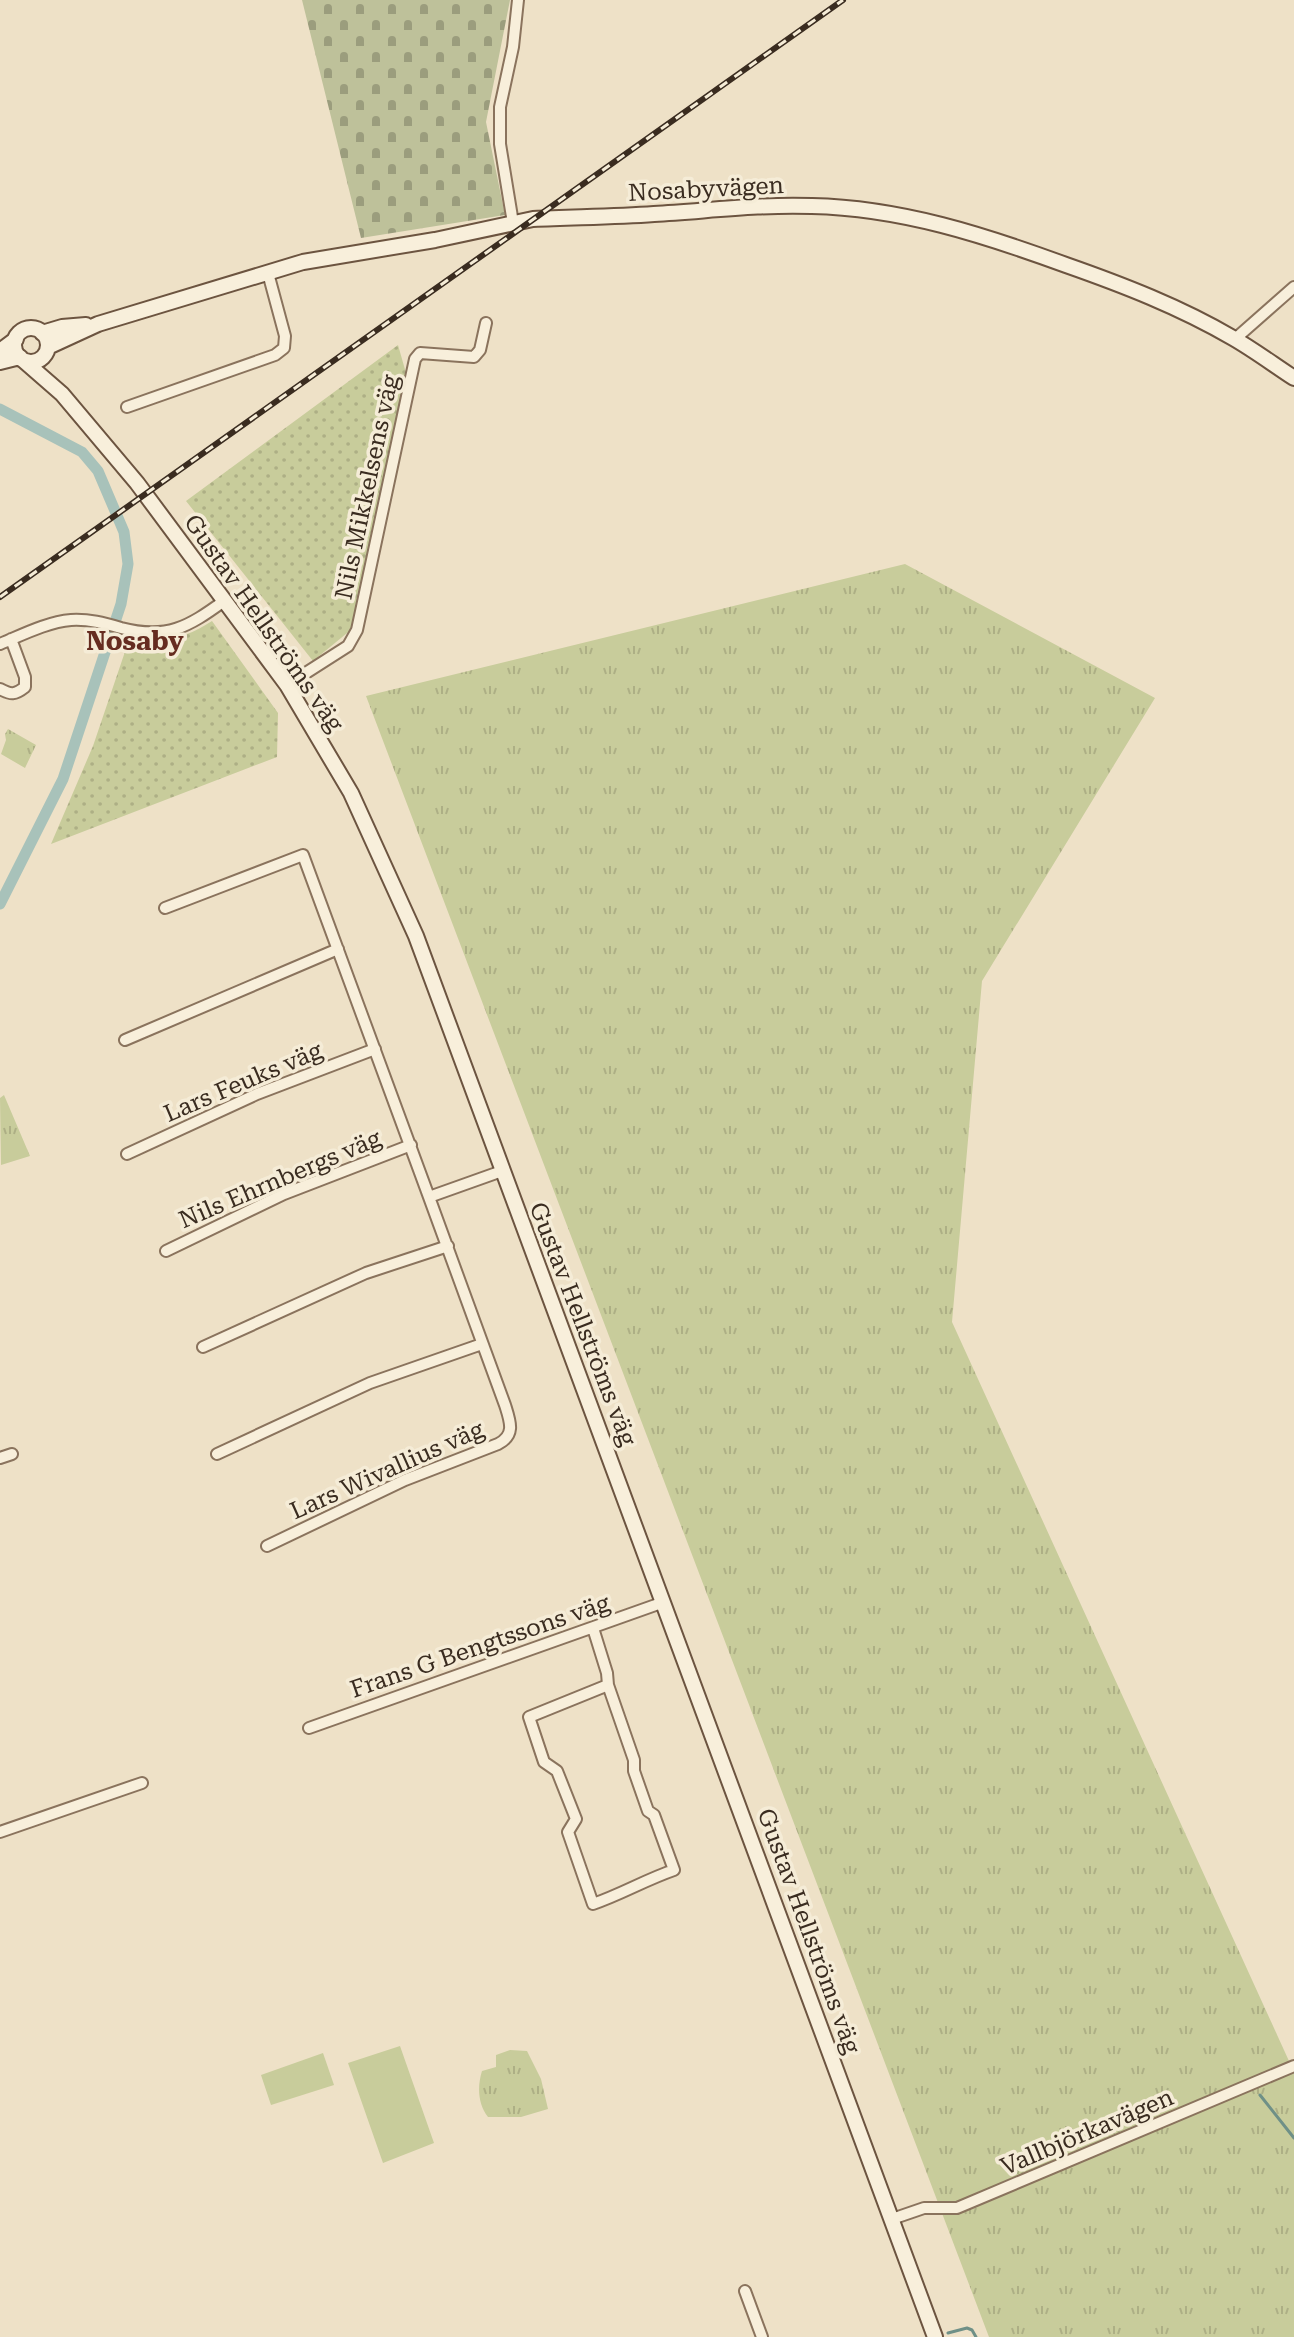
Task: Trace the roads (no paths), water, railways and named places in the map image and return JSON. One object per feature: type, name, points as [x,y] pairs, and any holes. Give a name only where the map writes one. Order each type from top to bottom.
[{"type":"street","points":[[513,223],[500,144],[500,107],[513,47],[518,0]]},
{"type":"street","name":"Nosabyvägen","points":[[44,346],[98,324],[303,262],[435,240],[533,219],[768,206],[851,208],[940,223],[1008,243],[1125,286],[1183,311],[1235,339],[1294,378]]},
{"type":"street","points":[[127,407],[275,355],[284,348],[285,336],[268,273]]},
{"type":"street","points":[[1235,339],[1294,287]]},
{"type":"street","name":"Nils Mikkelsens väg","points":[[287,685],[348,646],[357,630],[415,359],[420,353],[474,357],[480,350],[486,323]]},
{"type":"street","points":[[0,351],[28,329],[44,346],[33,362],[22,359],[0,362]]},
{"type":"street","points":[[16,339],[15,349],[22,359]]},
{"type":"street","name":"Gustav Hellströms väg","points":[[44,346],[62,394]]},
{"type":"street","name":"Gustav Hellströms väg","points":[[22,359],[62,394],[137,483],[287,685],[351,793],[396,889],[664,1602],[935,2337]]},
{"type":"street","points":[[0,644],[68,620],[105,622],[121,628],[167,634],[194,623],[224,601]]},
{"type":"street","points":[[0,689],[10,694],[25,687],[25,677],[11,639]]},
{"type":"street","name":"Lars Wivallius väg","points":[[165,908],[303,855],[512,1428],[506,1440],[405,1480],[267,1546]]},
{"type":"street","points":[[125,1040],[338,949]]},
{"type":"street","name":"Lars Feuks väg","points":[[127,1154],[257,1094],[375,1049]]},
{"type":"street","name":"Nils Ehrnbergs väg","points":[[166,1251],[284,1194],[411,1145]]},
{"type":"street","points":[[429,1197],[502,1171]]},
{"type":"street","points":[[203,1347],[366,1273],[448,1246]]},
{"type":"street","points":[[217,1454],[370,1383],[482,1344]]},
{"type":"street","points":[[0,1458],[12,1454]]},
{"type":"street","name":"Frans G Bengtssons väg","points":[[309,1728],[664,1602]]},
{"type":"street","points":[[593,1628],[608,1685],[634,1760],[634,1771],[674,1870],[637,1883],[631,1891],[593,1904],[568,1832],[576,1819],[557,1771],[544,1762],[529,1717],[608,1685]]},
{"type":"street","points":[[0,1832],[142,1783]]},
{"type":"street","name":"Vallbjörkavägen","points":[[892,2219],[924,2208],[957,2208],[1294,2066]]},
{"type":"street","points":[[745,2291],[762,2337]]},
{"type":"waterway","points":[[0,409],[82,452],[98,471],[124,532],[128,564],[121,604],[63,779],[0,904]]},
{"type":"waterway","points":[[1260,2095],[1294,2138]]},
{"type":"waterway","points":[[948,2333],[967,2328],[976,2337]]},
{"type":"railway","points":[[0,597],[843,0]]},
{"type":"district","name":"Nosaby","points":[[135,641]]}]
